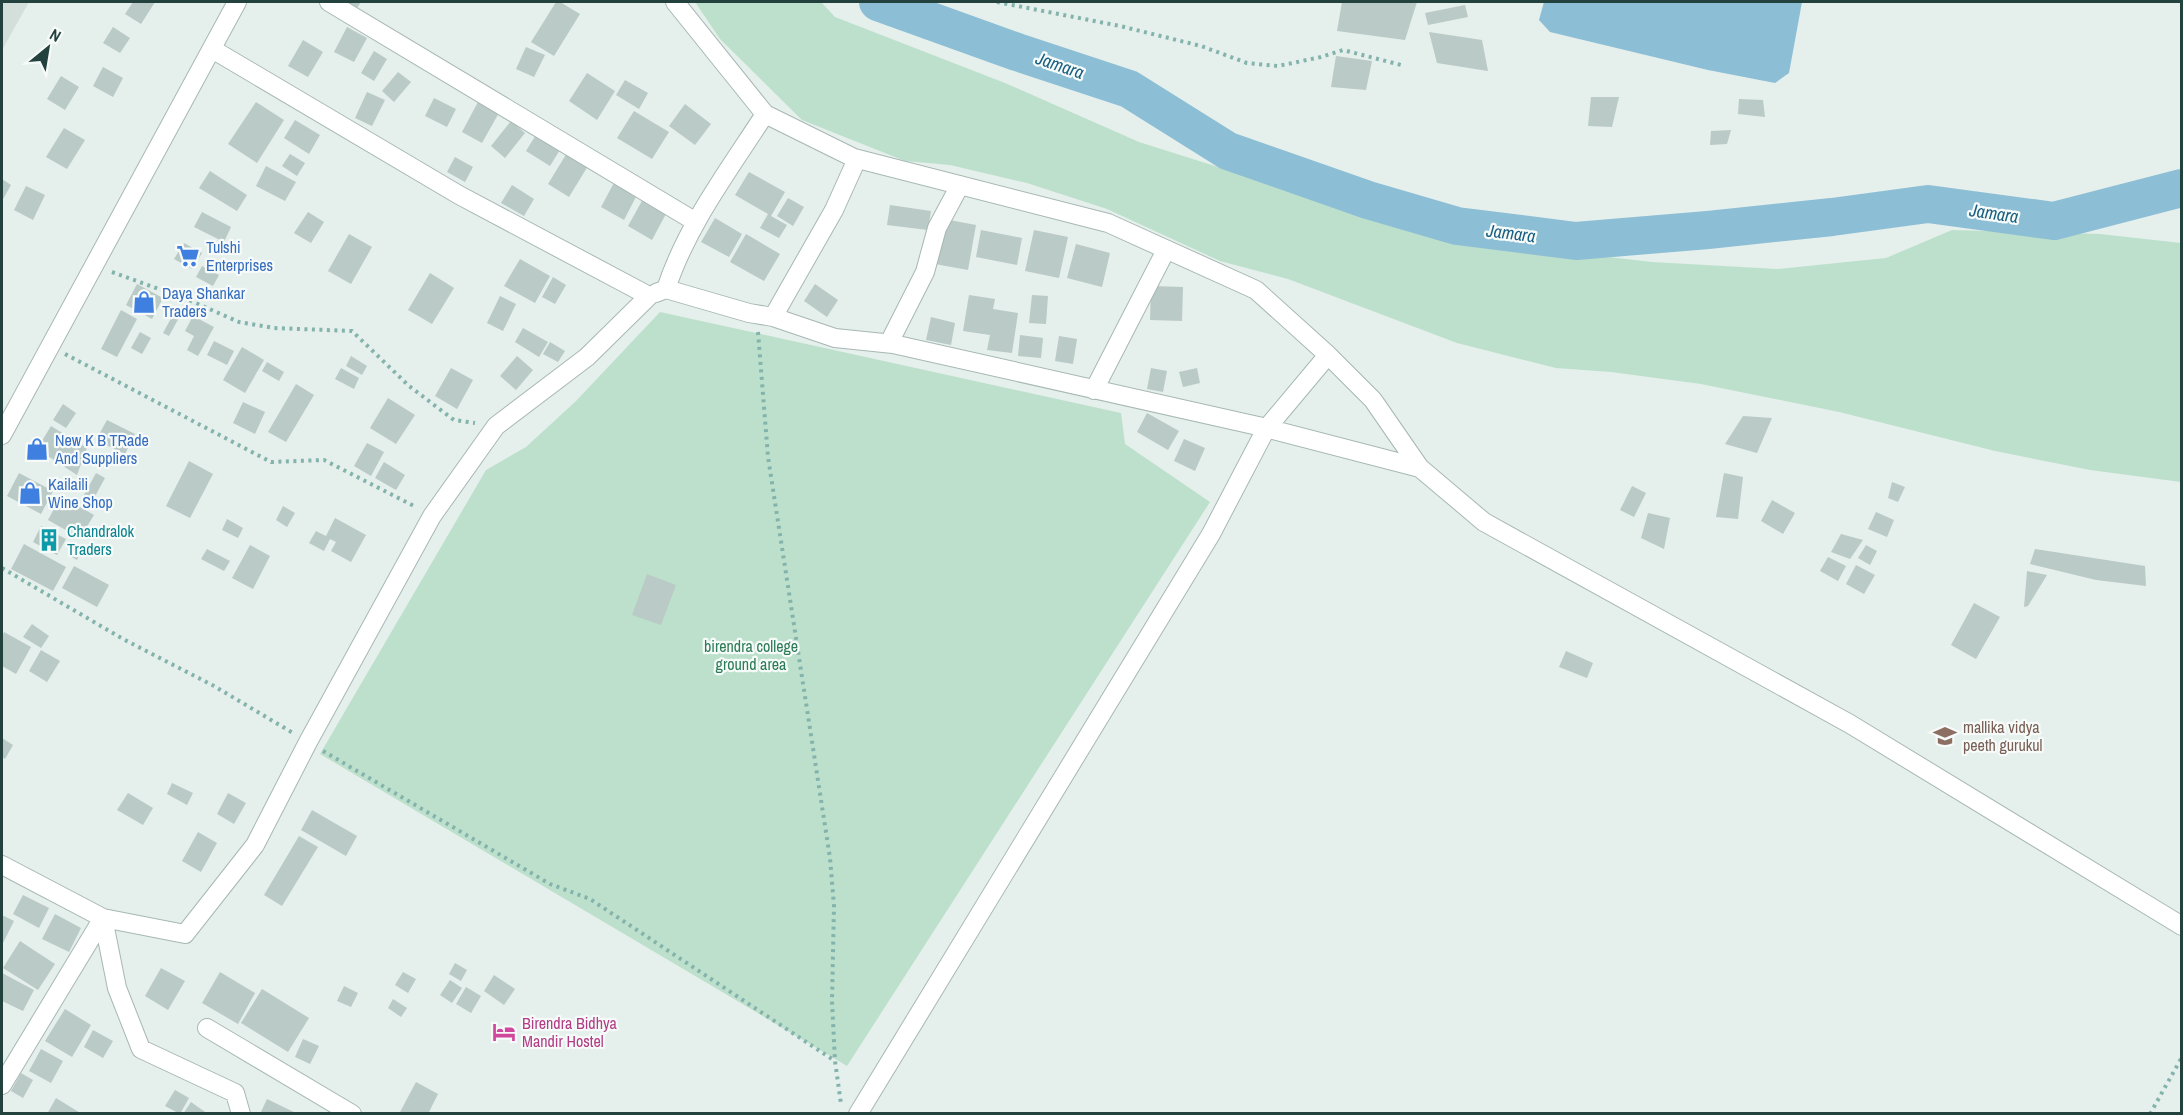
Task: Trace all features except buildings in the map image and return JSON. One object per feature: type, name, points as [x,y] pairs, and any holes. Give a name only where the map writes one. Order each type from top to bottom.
[{"type":"street","points":[[2,435],[237,2]]},
{"type":"street","points":[[329,2],[696,222]]},
{"type":"street","points":[[675,2],[765,114],[857,159],[1108,223],[1256,290],[1329,355],[1373,400],[1420,468],[1484,522],[1850,724],[2181,926]]},
{"type":"street","points":[[212,49],[459,195],[657,293],[773,317],[835,338],[889,343],[1266,429],[1420,468]]},
{"type":"street","points":[[2,865],[103,918],[185,934],[255,845],[308,742],[432,516],[496,426],[587,357],[657,293],[696,222],[765,114]]},
{"type":"street","points":[[773,317],[834,210],[857,159]]},
{"type":"street","points":[[889,343],[925,272],[936,228],[960,185]]},
{"type":"street","points":[[1095,390],[1166,250]]},
{"type":"street","points":[[850,1110],[1211,534],[1266,429],[1329,355]]},
{"type":"street","points":[[2,1085],[103,918]]},
{"type":"street","points":[[103,918],[117,988],[141,1049],[235,1093],[241,1113]]},
{"type":"street","points":[[207,1028],[352,1113]]},
{"type":"path","points":[[997,2],[1131,28],[1201,46],[1247,63],[1278,66],[1343,50],[1401,64]]},
{"type":"path","points":[[94,266],[189,300],[239,322],[274,328],[352,331],[409,386],[454,420],[496,426]]},
{"type":"path","points":[[749,313],[758,326],[768,457],[830,858],[834,906],[832,1000],[835,1061],[850,1110]]},
{"type":"path","points":[[50,346],[271,462],[324,460],[432,516]]},
{"type":"path","points":[[590,899],[835,1061]]},
{"type":"path","points":[[2150,1113],[2181,1057]]},
{"type":"shaded area","points":[[2,2],[29,2],[2,50]]},
{"type":"green space","points":[[695,2],[821,2],[835,17],[1005,83],[1139,142],[1376,217],[1487,243],[1652,262],[1777,269],[1886,258],[1952,230],[2100,234],[2181,243],[2181,482],[2090,470],[1995,451],[1839,412],[1701,384],[1611,372],[1556,368],[1457,343],[1288,279],[1220,261],[1107,209],[1027,183],[950,165],[905,161],[802,120],[720,39]]},
{"type":"green space","name":"birendra college ground area","points":[[660,312],[1121,413],[1125,444],[1210,502],[847,1066],[320,754],[486,470],[526,447],[576,401]]},
{"type":"water","points":[[1544,2],[1802,2],[1789,73],[1775,83],[1708,70],[1550,32],[1539,20]]},
{"type":"waterway","name":"Jamara","points":[[878,2],[1129,89],[1228,151],[1368,200],[1457,226],[1576,241],[1832,217],[1928,204],[2054,221],[2182,188]]},
{"type":"place","name":"Tulshi Enterprises","points":[[188,256]]},
{"type":"place","name":"Daya Shankar Traders","points":[[144,302]]},
{"type":"place","name":"New K B TRade And Suppliers","points":[[37,449]]},
{"type":"place","name":"Kailaili Wine Shop","points":[[30,493]]},
{"type":"place","name":"Chandralok Traders","points":[[49,540]]},
{"type":"place","name":"mallika vidya peeth gurukul","points":[[1945,736]]},
{"type":"place","name":"Birendra Bidhya Mandir Hostel","points":[[504,1032]]}]
